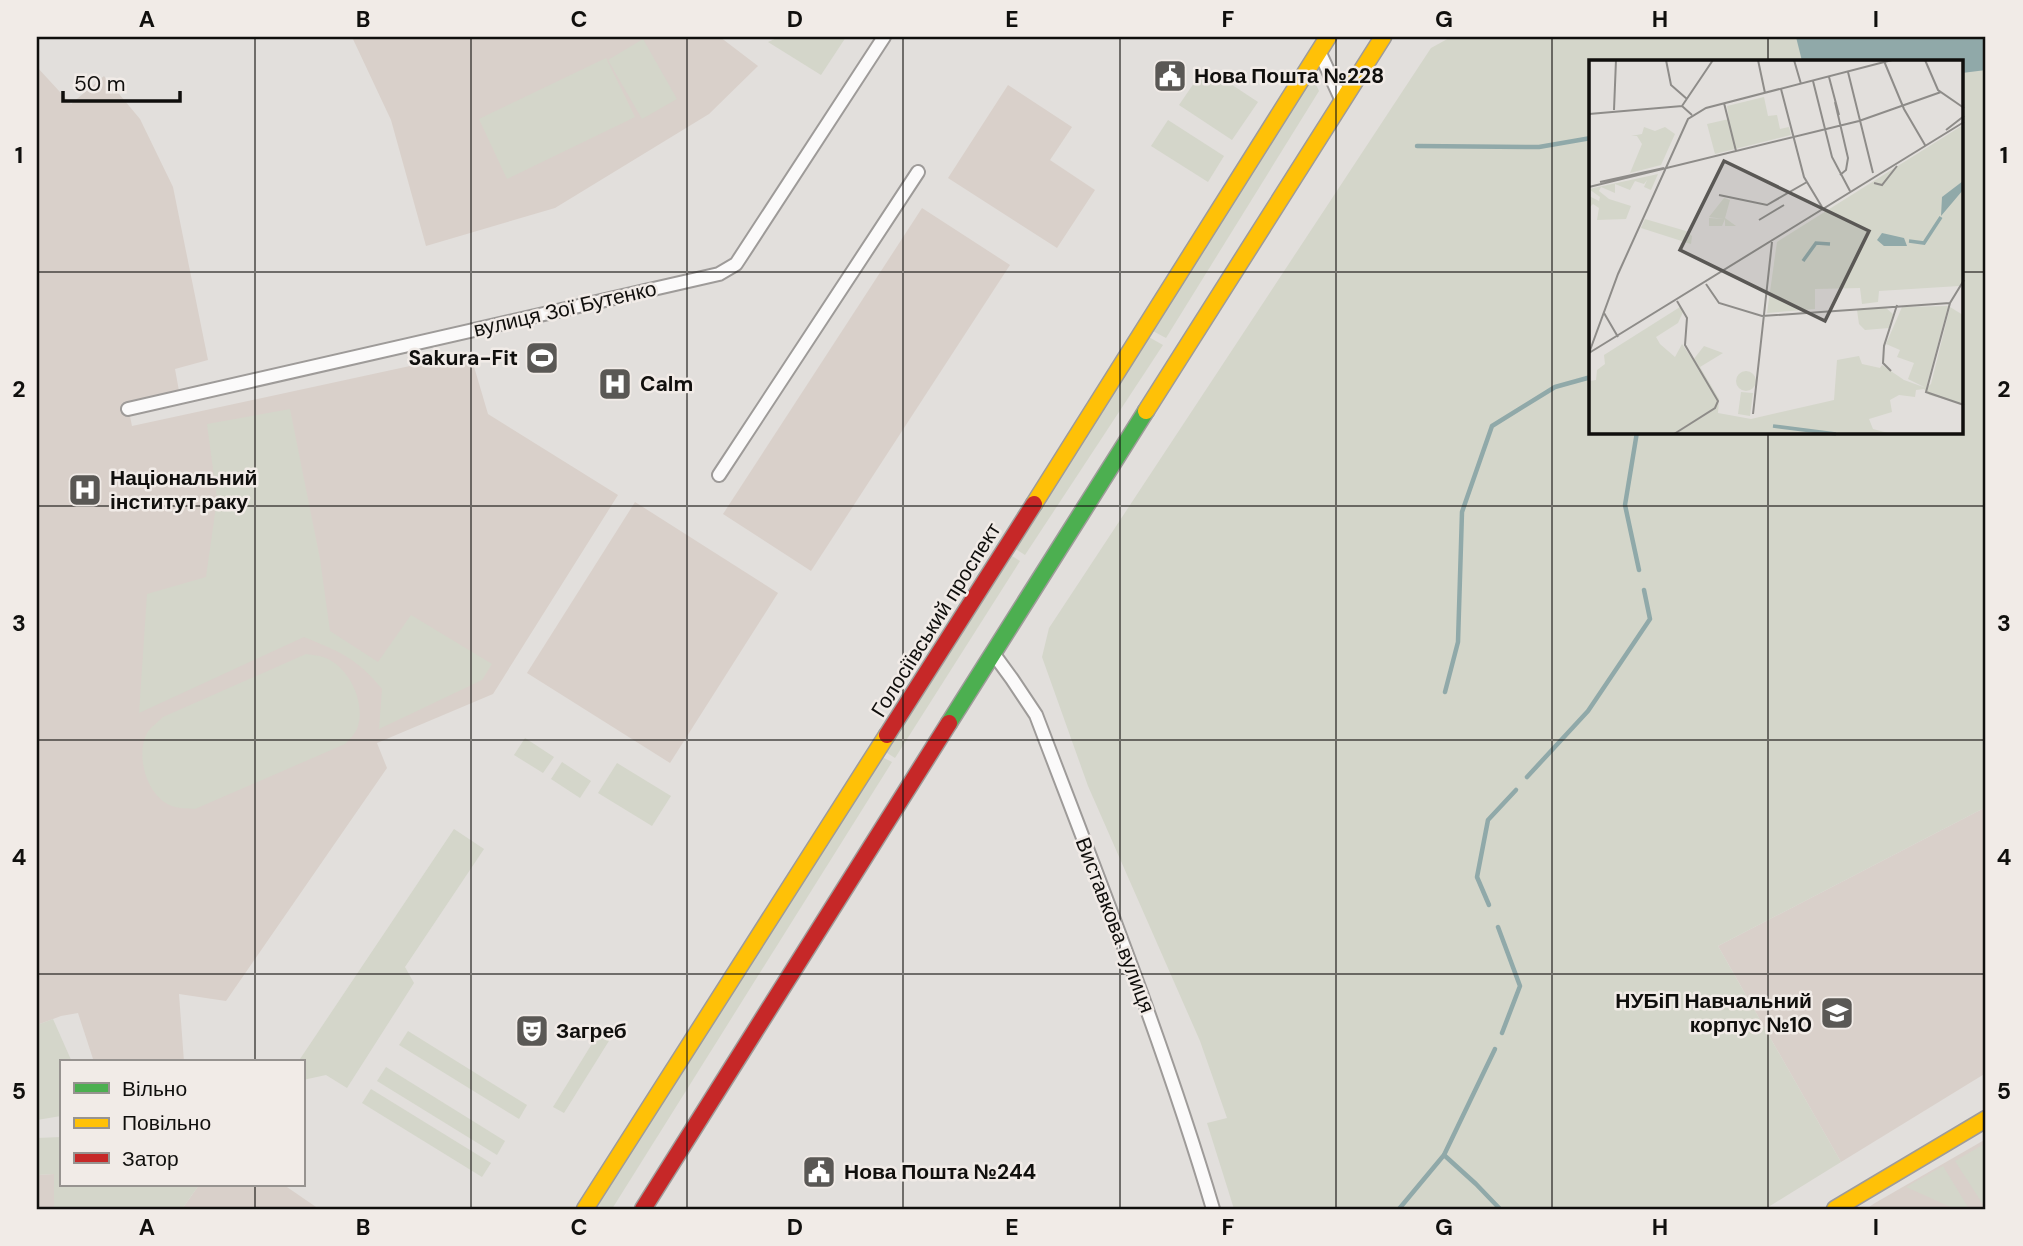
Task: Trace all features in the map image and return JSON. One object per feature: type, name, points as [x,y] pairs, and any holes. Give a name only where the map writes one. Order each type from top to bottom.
[{"type":"main road","name":"Голосіївський проспект","points":[[585,1209],[994,568],[1328,37]]},
{"type":"main road","points":[[643,1209],[1383,37]]},
{"type":"main road","points":[[1835,1209],[1986,1119]]},
{"type":"street","name":"вулиця Зої Бутенко","points":[[128,410],[719,274],[736,264],[884,37]]},
{"type":"street","points":[[1319,51],[1342,101]]},
{"type":"street","points":[[719,475],[918,172]]},
{"type":"street","name":"Виставкова вулиця","points":[[993,653],[1036,715],[1156,1035],[1213,1209]]},
{"type":"shaded area","points":[[352,37],[720,37],[758,66],[709,114],[555,208],[426,246],[391,120]]},
{"type":"shaded area","points":[[779,37],[846,37],[821,75],[768,42]]},
{"type":"shaded area","points":[[1451,37],[1986,37],[1986,807],[1718,946],[1841,1162],[1765,1209],[1234,1209],[1207,1123],[1227,1118],[1200,1041],[1088,786],[1042,657],[1049,628],[1431,48]]},
{"type":"shaded area","points":[[643,39],[677,99],[642,119],[608,60]]},
{"type":"shaded area","points":[[606,58],[635,117],[507,179],[479,119]]},
{"type":"shaded area","points":[[37,67],[71,104],[104,76],[140,119],[173,187],[208,360],[175,369],[179,391],[127,402],[132,426],[470,353],[488,414],[618,495],[493,694],[377,743],[387,768],[226,1001],[179,994],[184,1060],[93,1060],[78,1013],[37,1025]]},
{"type":"shaded area","points":[[1205,67],[1258,102],[1232,140],[1179,105]]},
{"type":"shaded area","points":[[1312,76],[1319,91],[1166,338],[1151,330]]},
{"type":"shaded area","points":[[1008,85],[1072,127],[1050,160],[1095,190],[1057,248],[948,178]]},
{"type":"shaded area","points":[[1168,120],[1224,156],[1208,182],[1151,146]]},
{"type":"shaded area","points":[[922,208],[1010,265],[811,571],[723,514]]},
{"type":"shaded area","points":[[1147,336],[1163,345],[1025,555],[1014,548]]},
{"type":"shaded area","points":[[290,409],[320,559],[330,631],[378,662],[411,615],[492,664],[482,680],[379,729],[382,689],[347,657],[304,637],[139,713],[147,594],[206,577],[217,499],[207,424]]},
{"type":"shaded area","points":[[635,502],[778,593],[670,763],[527,673]]},
{"type":"shaded area","points":[[1009,554],[1020,561],[895,758],[884,751]]},
{"type":"shaded area","points":[[306,654],[326,658],[336,664],[354,688],[360,717],[356,731],[345,744],[195,809],[172,806],[156,794],[146,775],[142,753],[147,733],[163,717]]},
{"type":"shaded area","points":[[525,738],[554,757],[543,773],[514,755]]},
{"type":"shaded area","points":[[880,756],[892,762],[612,1209],[594,1209]]},
{"type":"shaded area","points":[[562,762],[591,781],[580,798],[551,779]]},
{"type":"shaded area","points":[[617,763],[671,796],[652,826],[598,793]]},
{"type":"shaded area","points":[[1986,807],[1986,1073],[1841,1162],[1718,946]]},
{"type":"shaded area","points":[[454,829],[484,849],[405,967],[414,983],[347,1088],[326,1075],[304,1080],[304,1060],[299,1060]]},
{"type":"shaded area","points":[[53,1019],[71,1060],[60,1060],[60,1116],[37,1120],[37,1025]]},
{"type":"shaded area","points":[[601,1029],[612,1036],[564,1113],[553,1107]]},
{"type":"shaded area","points":[[408,1031],[527,1105],[519,1119],[399,1045]]},
{"type":"shaded area","points":[[386,1067],[505,1141],[497,1155],[377,1081]]},
{"type":"shaded area","points":[[371,1089],[491,1163],[482,1177],[362,1103]]},
{"type":"shaded area","points":[[60,1137],[60,1186],[198,1186],[182,1209],[54,1209],[54,1174],[37,1175],[37,1138]]},
{"type":"shaded area","points":[[1986,1139],[1986,1209],[1866,1209],[1875,1203]]},
{"type":"shaded area","points":[[1986,1143],[1986,1209],[1955,1161]]},
{"type":"shaded area","points":[[1943,1166],[1969,1209],[1955,1209],[1906,1187]]},
{"type":"shaded area","points":[[54,1174],[54,1209],[37,1209],[37,1175]]},
{"type":"shaded area","points":[[198,1186],[285,1186],[319,1209],[182,1209]]},
{"type":"water","points":[[1796,37],[1986,37],[1986,70],[1964,73],[1964,60],[1802,60]]},
{"type":"waterway","points":[[1417,146],[1539,147],[1589,138]]},
{"type":"waterway","points":[[1445,692],[1458,642],[1462,512],[1492,426],[1555,387],[1589,378]]},
{"type":"waterway","points":[[1637,434],[1625,505],[1639,570]]},
{"type":"waterway","points":[[1527,777],[1588,711],[1650,619],[1644,590]]},
{"type":"waterway","points":[[1489,905],[1477,877],[1488,820],[1516,790]]},
{"type":"waterway","points":[[1498,927],[1520,986],[1502,1033]]},
{"type":"waterway","points":[[1399,1209],[1444,1155],[1495,1049]]},
{"type":"waterway","points":[[1444,1155],[1500,1209]]},
{"type":"traffic: fast","points":[[949,723],[1146,411]]},
{"type":"traffic: slow","points":[[1034,504],[1328,37]]},
{"type":"traffic: slow","points":[[1146,411],[1383,37]]},
{"type":"traffic: slow","points":[[585,1209],[887,735]]},
{"type":"traffic: slow","points":[[1835,1209],[1986,1119]]},
{"type":"traffic: jam","points":[[887,735],[1034,504]]},
{"type":"traffic: jam","points":[[643,1209],[949,723]]},
{"type":"place","name":"Нова Пошта №228","points":[[1170,76]]},
{"type":"place","name":"Sakura-Fit","points":[[542,358]]},
{"type":"place","name":"Calm","points":[[615,384]]},
{"type":"place","name":"Національний інститут раку","points":[[85,490]]},
{"type":"place","name":"НУБіП Навчальний корпус №10","points":[[1837,1013]]},
{"type":"place","name":"Загреб","points":[[532,1031]]},
{"type":"place","name":"Нова Пошта №244","points":[[819,1172]]}]
